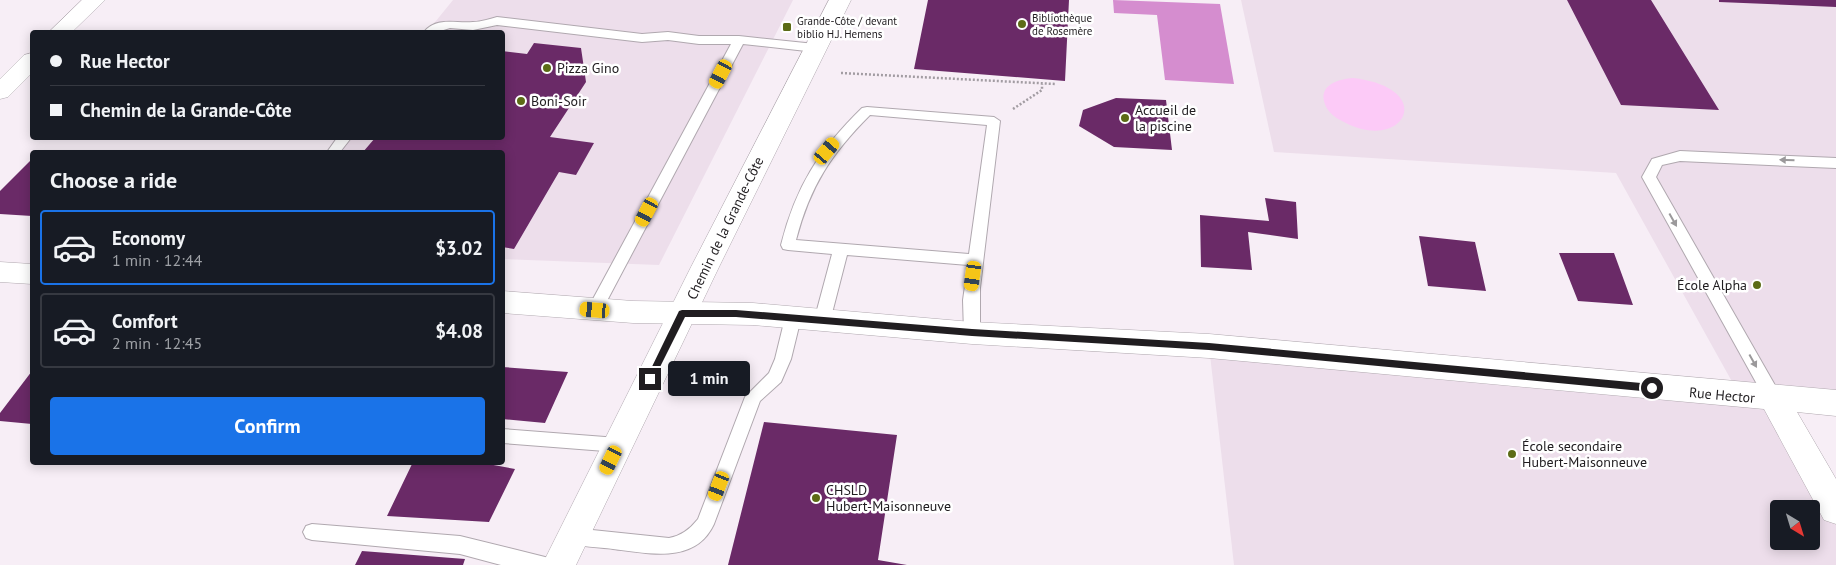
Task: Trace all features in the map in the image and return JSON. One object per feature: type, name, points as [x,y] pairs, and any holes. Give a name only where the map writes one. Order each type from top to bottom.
[{"type":"street","points":[[62,30],[94,0]]},
{"type":"street","name":"Chemin de la Grande-Côte","points":[[559,565],[682,314],[840,0]]},
{"type":"street","points":[[0,92],[30,62]]},
{"type":"street","points":[[0,272],[30,274]]},
{"type":"street","name":"Rue Hector","points":[[505,302],[595,310],[682,314],[736,313],[972,333],[1209,346],[1774,400],[1836,403]]},
{"type":"street","points":[[1774,400],[1836,509]]},
{"type":"lane","points":[[432,30],[442,25],[474,26],[497,21],[642,38],[668,36],[699,40],[739,40],[815,48]]},
{"type":"lane","points":[[595,310],[739,40]]},
{"type":"lane","points":[[972,333],[969,309],[976,260],[994,121],[867,110],[827,151],[809,179],[794,215],[788,245],[976,260]]},
{"type":"lane","points":[[335,150],[342,140]]},
{"type":"lane","points":[[1774,400],[1649,177],[1656,162],[1680,156],[1836,162]]},
{"type":"lane","points":[[822,321],[841,249]]},
{"type":"lane","points":[[573,536],[669,547],[681,545],[698,534],[704,524],[753,397],[775,377],[783,359],[793,318]]},
{"type":"lane","points":[[505,436],[618,445]]},
{"type":"lane","points":[[312,532],[460,545],[512,562],[546,565]]},
{"type":"path","points":[[841,73],[1056,84]]},
{"type":"path","points":[[994,121],[1042,90],[1042,84]]},
{"type":"shaded area","points":[[453,0],[793,0],[659,265],[505,259],[505,150],[336,150],[343,140],[505,140],[505,30],[429,30]]},
{"type":"shaded area","points":[[1113,0],[1220,4],[1234,84],[1165,80],[1157,15],[1114,13]]},
{"type":"shaded area","points":[[1241,0],[1836,0],[1836,403],[1775,399],[1836,516],[1836,565],[1234,565],[1209,346],[1740,396],[1616,173],[1274,152]]},
{"type":"shaded area","points":[[1353,78],[1380,84],[1396,94],[1404,105],[1403,116],[1396,125],[1383,130],[1365,130],[1341,120],[1329,111],[1324,101],[1325,90],[1337,81]]},
{"type":"building","points":[[928,0],[1069,0],[1065,81],[914,69]]},
{"type":"building","points":[[1567,0],[1651,0],[1719,110],[1621,105]]},
{"type":"building","points":[[1719,0],[1836,0],[1836,7],[1719,2]]},
{"type":"building","points":[[534,43],[581,48],[586,82],[550,137],[594,143],[576,175],[559,172],[514,249],[505,248],[505,150],[365,150],[373,140],[505,140],[505,51],[527,54]]},
{"type":"building","name":"Accueil de la piscine","points":[[1116,98],[1166,100],[1172,150],[1114,147],[1079,126],[1083,110]]},
{"type":"building","points":[[30,161],[30,216],[0,214],[0,191]]},
{"type":"building","points":[[1265,198],[1296,202],[1298,239],[1248,232],[1252,270],[1201,267],[1200,215],[1269,221]]},
{"type":"building","points":[[1419,236],[1475,242],[1486,291],[1428,286]]},
{"type":"building","points":[[1559,253],[1614,253],[1633,305],[1578,301]]},
{"type":"building","points":[[505,367],[568,372],[545,423],[505,419]]},
{"type":"building","points":[[30,374],[30,424],[0,421],[0,413]]},
{"type":"building","name":"CHSLD Hubert-Maisonneuve","points":[[764,422],[897,435],[878,560],[907,565],[728,565]]},
{"type":"building","points":[[412,465],[493,465],[515,469],[489,522],[387,516]]},
{"type":"building","points":[[362,551],[465,559],[463,565],[355,565]]},
{"type":"place","name":"Bibliothèque de Rosemère","points":[[1022,24]]},
{"type":"place","name":"Grande-Côte / devant biblio H.J. Hemens","points":[[787,27]]},
{"type":"place","name":"Pizza Gino","points":[[547,68]]},
{"type":"place","name":"Boni-Soir","points":[[521,101]]},
{"type":"place","name":"Accueil de la piscine","points":[[1125,118]]},
{"type":"place","name":"École Alpha","points":[[1757,285]]},
{"type":"place","name":"École secondaire Hubert-Maisonneuve","points":[[1512,454]]},
{"type":"place","name":"CHSLD Hubert-Maisonneuve","points":[[816,498]]},
{"type":"route","points":[[650,379],[682,314],[736,313],[972,333],[1209,346],[1652,388]]}]
